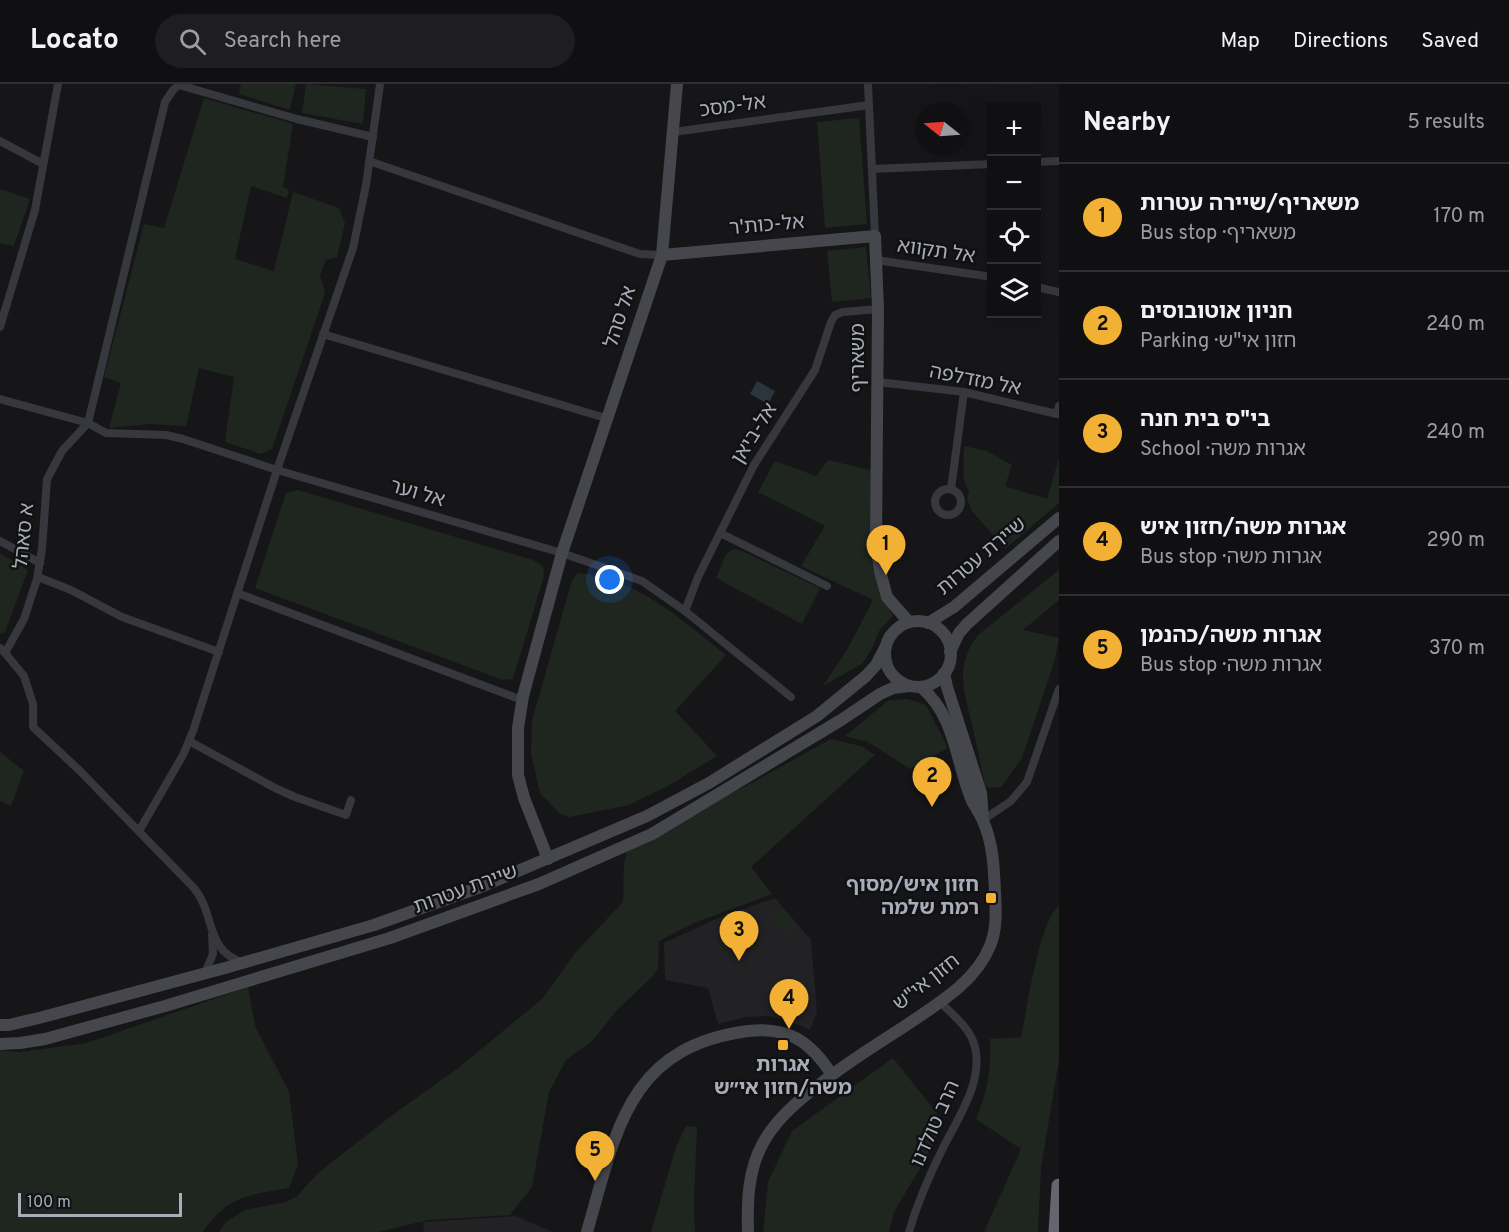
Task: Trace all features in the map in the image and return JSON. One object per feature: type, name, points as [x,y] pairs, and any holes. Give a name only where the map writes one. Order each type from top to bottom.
[{"type":"highway","points":[[1056,1232],[1059,1186]]},
{"type":"street","points":[[0,327],[35,210],[58,84]]},
{"type":"street","points":[[140,831],[189,741],[277,470],[353,248],[380,84]]},
{"type":"street","name":"אל סהל","points":[[548,859],[524,798],[518,775],[517,754],[522,700],[562,553],[662,255],[677,84]]},
{"type":"street","name":"משאריף","points":[[868,84],[878,309],[876,540],[880,571],[888,597],[909,622]]},
{"type":"street","points":[[88,423],[165,102],[172,90],[179,85],[297,119],[373,137]]},
{"type":"street","name":"אל-מסכ","points":[[674,132],[869,105]]},
{"type":"street","points":[[0,141],[44,165]]},
{"type":"street","points":[[369,161],[640,254],[662,255]]},
{"type":"street","points":[[1041,162],[1059,161]]},
{"type":"street","points":[[872,169],[987,164]]},
{"type":"street","name":"אל-כות'ר","points":[[662,255],[875,236]]},
{"type":"street","name":"אל תקווא","points":[[876,260],[987,276]]},
{"type":"street","points":[[1041,288],[1059,292]]},
{"type":"street","name":"אל-ביאן","points":[[685,611],[698,577],[754,465],[815,370],[835,315],[843,312],[878,309]]},
{"type":"street","points":[[323,334],[609,418]]},
{"type":"street","name":"אל מזדלפה","points":[[878,382],[964,392],[1057,414],[1059,406]]},
{"type":"street","points":[[951,489],[964,392]]},
{"type":"street","name":"אל וער","points":[[0,399],[88,423],[106,433],[166,435],[183,439],[277,470],[562,553],[642,581],[685,611],[791,697]]},
{"type":"street","name":"א סאהל","points":[[2,650],[24,619],[38,577],[47,479],[62,451],[88,423]]},
{"type":"street","name":"שיירת עטרות","points":[[928,623],[954,607],[1059,518]]},
{"type":"street","points":[[720,533],[827,586]]},
{"type":"street","name":"שיירת עטרות","points":[[950,652],[959,633],[967,624],[1059,541]]},
{"type":"street","points":[[0,542],[40,563]]},
{"type":"street","points":[[38,577],[71,590],[122,617],[219,652]]},
{"type":"street","points":[[237,593],[522,700]]},
{"type":"street","points":[[909,622],[928,623],[944,634],[950,652],[949,663],[944,673],[930,685],[915,686],[900,682],[887,666],[886,646],[894,631],[909,622]]},
{"type":"street","name":"שיירת עטרות","points":[[0,1025],[39,1018],[244,963],[374,925],[483,886],[548,859],[647,816],[709,783],[817,716],[866,676],[876,665],[886,646]]},
{"type":"street","points":[[2,650],[24,676],[33,704],[33,728],[79,770],[200,895],[212,929],[224,953],[244,963]]},
{"type":"street","name":"חזון אי\"ש","points":[[944,673],[946,687],[981,793],[983,820]]},
{"type":"street","name":"שיירת עטרות","points":[[0,1044],[45,1039],[176,1002],[390,938],[539,884],[652,834],[880,694],[893,688],[915,686]]},
{"type":"street","name":"חזון אי\"ש","points":[[748,1232],[749,1187],[752,1173],[762,1143],[785,1114],[831,1075],[955,991],[976,970],[990,947],[996,910],[991,847],[983,820],[967,787],[946,719],[934,699],[915,686]]},
{"type":"street","points":[[983,820],[1007,805],[1027,782],[1059,689]]},
{"type":"street","points":[[189,741],[295,797],[346,815],[351,800]]},
{"type":"street","points":[[205,973],[213,954],[212,929]]},
{"type":"street","name":"הרב טולדנו","points":[[909,1232],[924,1190],[969,1095],[976,1066],[976,1053],[972,1040],[965,1028],[940,1002]]},
{"type":"street","points":[[587,1232],[613,1144],[627,1112],[645,1082],[676,1053],[716,1037],[769,1030],[782,1032],[801,1041],[822,1060],[831,1075]]},
{"type":"shaded area","points":[[241,84],[296,84],[290,110],[239,94]]},
{"type":"shaded area","points":[[306,84],[366,89],[363,124],[302,113]]},
{"type":"shaded area","points":[[204,98],[293,124],[283,187],[289,190],[287,198],[251,186],[235,259],[274,271],[293,192],[339,208],[345,223],[337,257],[326,260],[320,275],[325,293],[272,449],[261,454],[225,442],[234,377],[199,368],[186,426],[149,424],[109,428],[121,383],[104,377],[144,224],[164,228]]},
{"type":"shaded area","points":[[859,118],[867,224],[825,228],[817,122]]},
{"type":"shaded area","points":[[0,189],[30,199],[14,246],[0,243]]},
{"type":"shaded area","points":[[866,247],[871,298],[832,302],[827,251]]},
{"type":"shaded area","points":[[757,381],[775,391],[768,404],[750,394]]},
{"type":"shaded area","points":[[964,446],[987,451],[1012,465],[1005,486],[1047,499],[1059,458],[1059,503],[1005,549],[972,511],[967,499],[969,492],[963,477]]},
{"type":"shaded area","points":[[828,460],[874,471],[878,576],[893,616],[879,631],[863,663],[823,686],[848,648],[873,600],[801,566],[825,526],[758,492],[775,461],[816,476]]},
{"type":"shaded area","points":[[298,490],[533,560],[543,566],[544,576],[513,679],[503,680],[255,588],[286,493]]},
{"type":"shaded area","points":[[733,549],[740,550],[820,588],[802,624],[716,578],[726,554]]},
{"type":"shaded area","points":[[0,553],[28,570],[5,632],[0,634]]},
{"type":"shaded area","points":[[1059,570],[1059,600],[1023,630],[1059,638],[1055,659],[1022,758],[1001,787],[989,788],[985,785],[964,692],[963,670],[966,659],[978,635]]},
{"type":"shaded area","points":[[578,573],[620,583],[640,592],[675,615],[726,655],[675,711],[717,756],[668,786],[629,805],[569,817],[560,814],[540,793],[531,753],[532,721],[572,580]]},
{"type":"shaded area","points":[[908,699],[926,705],[948,748],[910,769],[868,742],[845,736],[889,700]]},
{"type":"shaded area","points":[[831,739],[861,746],[875,755],[751,867],[772,894],[694,923],[659,941],[658,968],[653,976],[616,1011],[592,1041],[566,1060],[549,1092],[532,1187],[510,1215],[428,1220],[379,1232],[219,1232],[226,1222],[245,1210],[286,1202],[296,1197],[318,1173],[458,1068],[542,999],[575,953],[623,902],[624,863],[627,850],[670,824],[748,785]]},
{"type":"shaded area","points":[[0,752],[24,771],[11,806],[0,801]]},
{"type":"shaded area","points":[[775,898],[811,940],[817,1012],[810,1030],[789,1021],[768,1016],[746,1017],[718,1024],[708,988],[665,980],[664,943],[718,918]]},
{"type":"shaded area","points":[[780,906],[798,927],[786,936],[769,915]]},
{"type":"shaded area","points":[[1059,906],[1059,1060],[1041,1168],[1038,1232],[984,1232],[1021,1149],[976,1119],[988,1080],[990,1039],[1021,1037],[1040,946],[1045,929]]},
{"type":"shaded area","points":[[248,987],[255,1026],[289,1092],[298,1165],[289,1188],[262,1193],[230,1204],[212,1220],[203,1232],[0,1232],[0,1050],[20,1052],[87,1043]]},
{"type":"shaded area","points":[[893,1058],[944,1122],[894,1212],[889,1232],[763,1232],[768,1182],[792,1131]]},
{"type":"shaded area","points":[[686,1126],[697,1127],[695,1232],[651,1232],[676,1147]]},
{"type":"shaded area","points":[[516,1216],[553,1232],[424,1232],[423,1222]]},
{"type":"place","name":"משאריף/שיירה עטרות","points":[[886,575]]},
{"type":"place","name":"חניון אוטובוסים","points":[[932,807]]},
{"type":"place","name":"חזון איש/מסוף רמת שלמה","points":[[991,898]]},
{"type":"place","name":"בי\"ס בית חנה","points":[[739,961]]},
{"type":"place","name":"אגרות משה/חזון איש","points":[[789,1029]]},
{"type":"place","name":"אגרות משה/חזון אי״ש","points":[[783,1045]]},
{"type":"place","name":"אגרות משה/כהנמן","points":[[595,1181]]}]
